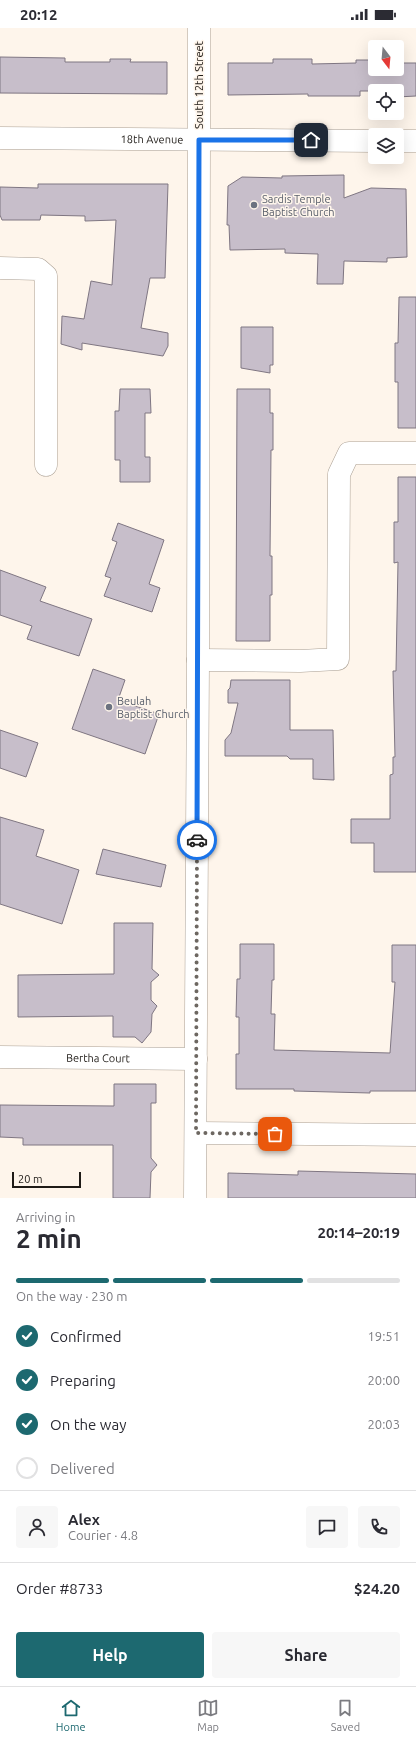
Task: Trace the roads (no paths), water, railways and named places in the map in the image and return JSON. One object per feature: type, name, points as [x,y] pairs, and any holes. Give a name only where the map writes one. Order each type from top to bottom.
[{"type":"street","name":"South 12th Street","points":[[195,1198],[200,28]]},
{"type":"street","name":"18th Avenue","points":[[0,138],[368,140]]},
{"type":"street","points":[[404,141],[416,141]]},
{"type":"street","points":[[0,268],[38,269],[46,276],[46,465]]},
{"type":"street","points":[[198,660],[300,661],[338,659],[340,474],[349,454],[416,454]]},
{"type":"street","name":"Bertha Court","points":[[0,1057],[196,1060]]},
{"type":"street","points":[[196,1133],[416,1135]]},
{"type":"place","name":"Sardis Temple Baptist Church","points":[[254,205]]},
{"type":"place","name":"Beulah Baptist Church","points":[[109,707]]}]
